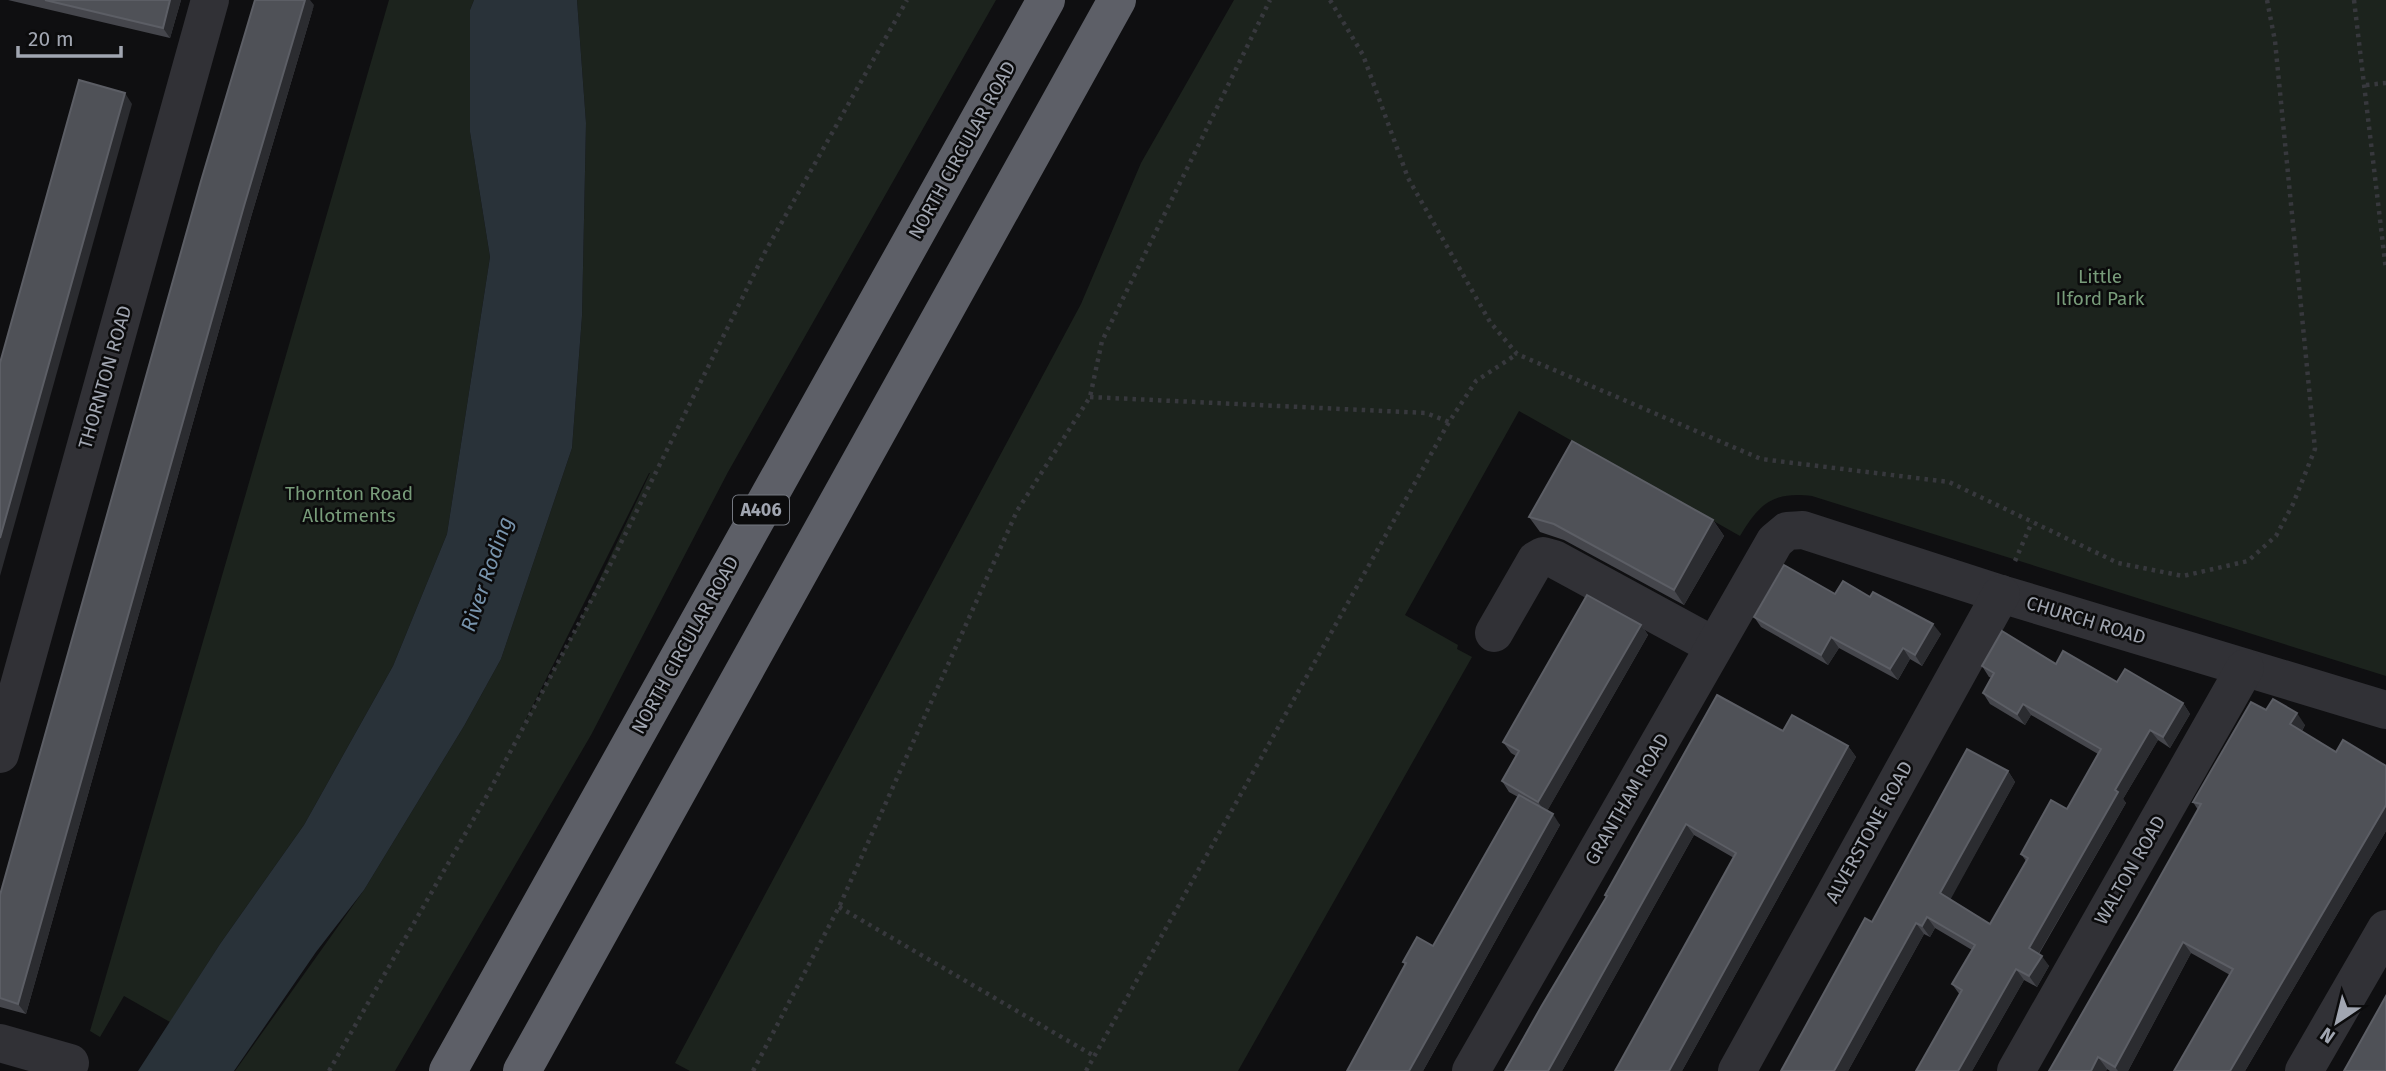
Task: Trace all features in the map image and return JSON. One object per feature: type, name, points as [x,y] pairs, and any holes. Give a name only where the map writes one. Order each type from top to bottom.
[{"type":"highway","name":"NORTH CIRCULAR ROAD","points":[[448,1071],[1046,0]]},
{"type":"highway","points":[[522,1071],[1117,0]]},
{"type":"highway","name":"A406","points":[[439,1071],[475,1019]]},
{"type":"street","name":"THORNTON ROAD","points":[[0,754],[210,0]]},
{"type":"street","name":"CHURCH ROAD","points":[[1787,531],[1803,530],[2001,594],[2386,710]]},
{"type":"street","name":"GRANTHAM ROAD","points":[[1471,1071],[1775,541],[1787,531]]},
{"type":"street","points":[[1494,632],[1536,560],[1543,556],[1554,559],[1714,646]]},
{"type":"street","name":"ALVERSTONE ROAD","points":[[1737,1071],[2001,594]]},
{"type":"street","name":"WALTON ROAD","points":[[2016,1071],[2245,668]]},
{"type":"street","points":[[2304,1071],[2386,929]]},
{"type":"street","points":[[0,1043],[70,1063]]},
{"type":"path","points":[[330,1071],[484,801],[608,569],[765,252],[907,0]]},
{"type":"path","points":[[753,1071],[839,907],[1017,512],[1090,397],[1102,341],[1270,0]]},
{"type":"path","points":[[1330,0],[1363,55],[1408,178],[1490,321],[1517,354],[1761,459],[1949,482],[2118,563],[2183,576],[2248,561],[2276,536],[2293,504],[2315,449],[2275,41],[2267,0]]},
{"type":"path","points":[[2354,0],[2386,270]]},
{"type":"path","points":[[2366,85],[2386,83]]},
{"type":"path","points":[[1086,1071],[1449,422],[1476,381],[1517,354]]},
{"type":"path","points":[[1090,397],[1426,413],[1449,422]]},
{"type":"path","points":[[2016,560],[2032,522]]},
{"type":"path","points":[[839,907],[1094,1056]]},
{"type":"green space","name":"Thornton Road Allotments","points":[[389,0],[474,0],[470,10],[470,132],[490,257],[447,534],[393,666],[304,825],[220,944],[170,1022],[124,996],[100,1037],[90,1031]]},
{"type":"green space","points":[[577,0],[996,0],[728,472],[591,735],[395,1071],[235,1071],[364,890],[464,726],[501,659],[572,448],[582,316],[586,123]],"holes":[[[650,473],[577,627],[521,729]]]},
{"type":"green space","name":"Little Ilford Park","points":[[1234,0],[2386,0],[2386,676],[1812,496],[1787,496],[1769,502],[1754,516],[1740,536],[1519,411],[1405,615],[1458,645],[1457,649],[1472,657],[1238,1071],[690,1071],[675,1063],[1081,304],[1141,163]]},
{"type":"water","name":"River Roding","points":[[474,0],[577,0],[586,123],[582,316],[572,448],[501,659],[464,726],[364,890],[316,952],[234,1071],[138,1071],[220,944],[304,825],[393,666],[447,534],[490,257],[470,132],[470,10]]},
{"type":"building","points":[[45,0],[170,0],[163,28]]},
{"type":"building","points":[[255,0],[305,0],[18,1004],[0,998],[0,895],[201,181]]},
{"type":"building","points":[[79,80],[125,93],[0,538],[0,363]]},
{"type":"building","points":[[1572,441],[1713,520],[1674,590],[1554,524],[1529,517]]},
{"type":"building","points":[[1784,565],[1835,594],[1843,581],[1870,597],[1873,592],[1933,624],[1915,655],[1903,648],[1890,669],[1831,637],[1821,655],[1754,617]]},
{"type":"building","points":[[1587,595],[1641,625],[1538,802],[1502,781],[1519,751],[1503,742]]},
{"type":"building","points":[[2002,631],[2056,664],[2063,651],[2117,682],[2125,669],[2183,703],[2163,737],[2150,730],[2115,790],[2118,792],[2029,948],[2042,956],[2029,976],[2016,969],[1958,1071],[1916,1071],[1962,990],[1952,984],[1975,945],[1927,917],[1922,926],[1916,923],[1834,1071],[1781,1071],[1865,918],[1872,922],[1967,749],[2008,771],[1940,893],[1990,924],[2028,858],[2021,854],[2051,800],[2067,809],[2101,749],[2023,704],[2017,714],[1983,693],[1994,673],[1982,666]]},
{"type":"building","points":[[1717,695],[1783,731],[1792,715],[1848,746],[1669,1071],[1615,1071],[1736,853],[1686,824],[1548,1071],[1505,1071],[1607,896],[1605,895]]},
{"type":"building","points":[[2273,699],[2297,713],[2290,724],[2336,752],[2343,740],[2386,766],[2386,805],[2230,1071],[2174,1071],[2233,969],[2183,942],[2115,1067],[2098,1057],[2091,1071],[2049,1071],[2201,804],[2193,802],[2251,702],[2266,710]]},
{"type":"building","points":[[1519,795],[1553,814],[1409,1071],[1347,1071],[1406,963],[1403,962],[1417,937],[1433,946]]},
{"type":"building","points":[[2386,996],[2386,1071],[2344,1071]]}]
